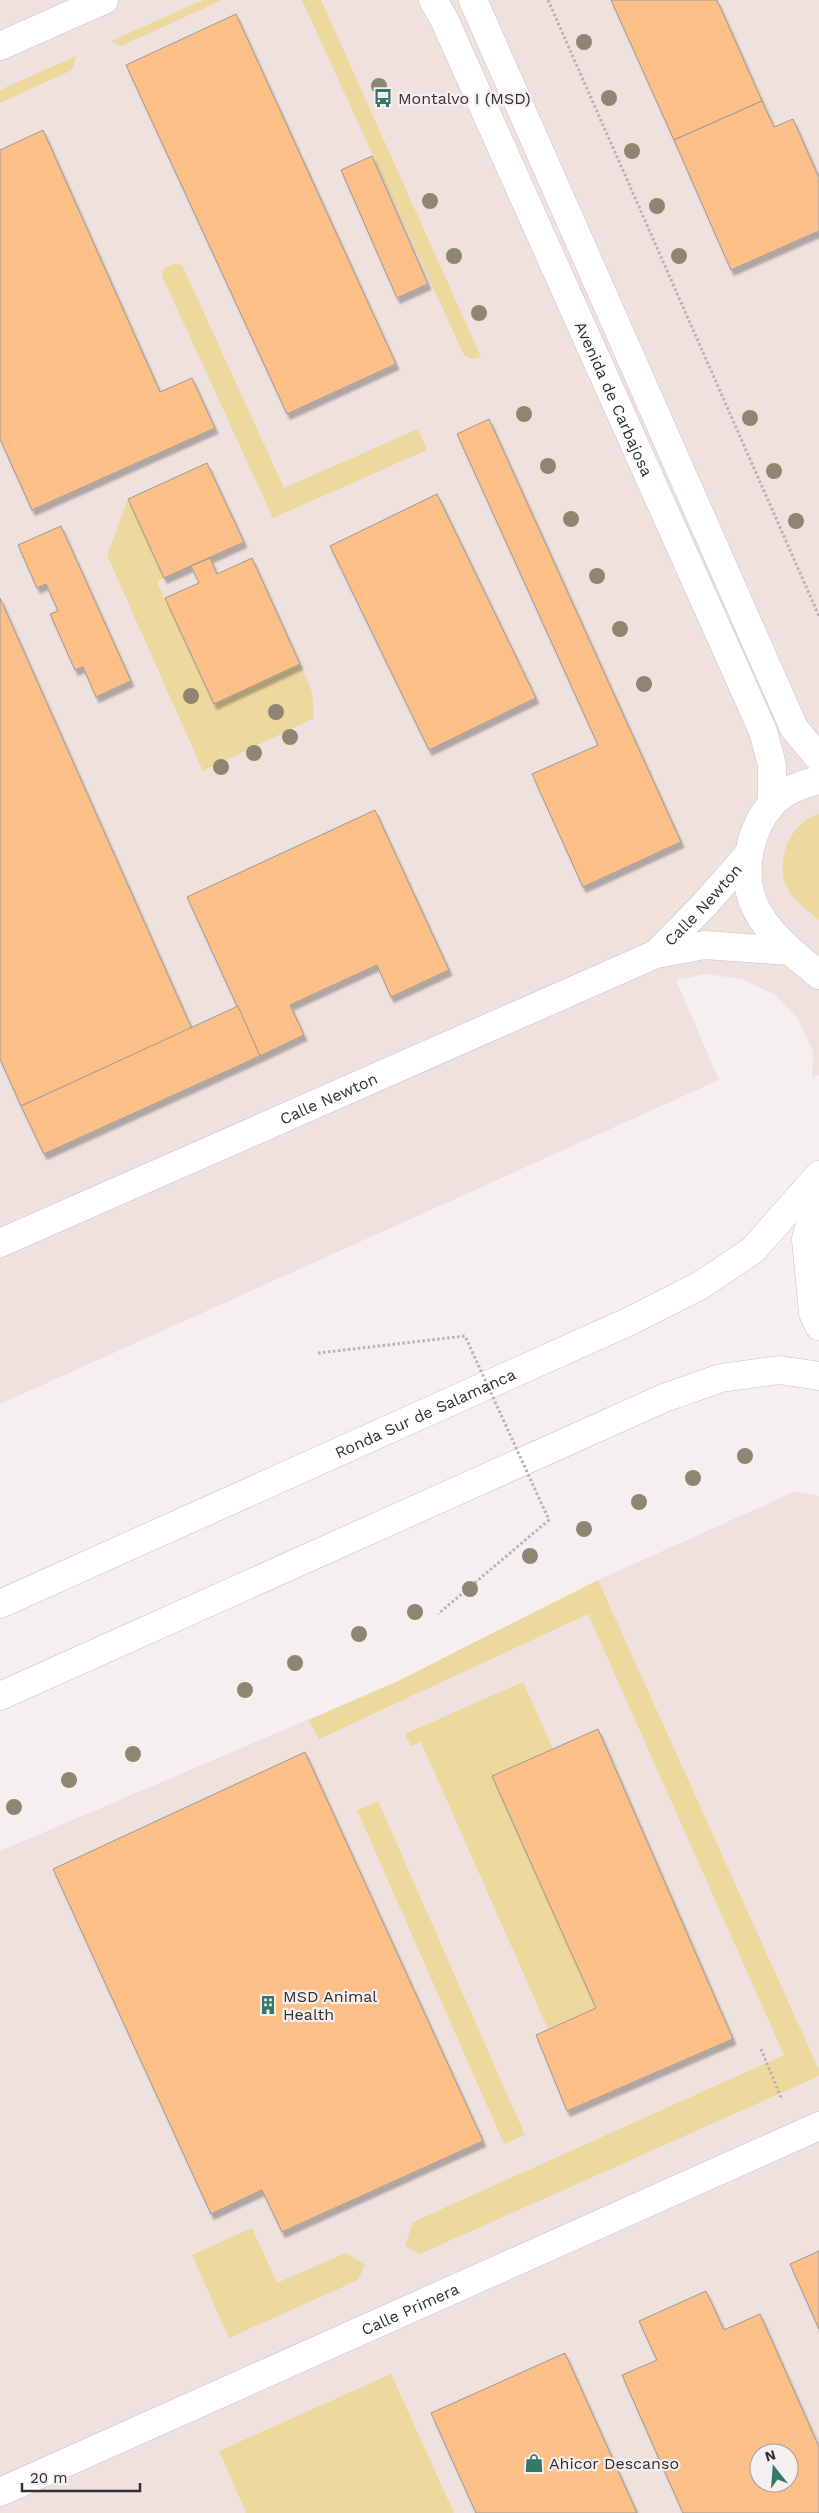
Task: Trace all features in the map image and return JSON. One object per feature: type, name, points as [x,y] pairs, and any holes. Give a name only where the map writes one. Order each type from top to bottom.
[{"type":"main road","points":[[0,46],[104,0]]},
{"type":"main road","name":"Avenida de Carbajosa","points":[[433,0],[444,19],[763,730],[772,765],[772,803]]},
{"type":"main road","name":"Avenida de Carbajosa","points":[[473,0],[794,728],[819,758]]},
{"type":"main road","name":"Avenida de Carbajosa","points":[[819,780],[799,785],[772,803],[761,821],[748,855],[748,881],[753,902],[768,927],[790,951],[819,975]]},
{"type":"main road","name":"Calle Newton","points":[[656,954],[705,904],[748,855]]},
{"type":"main road","name":"Calle Newton","points":[[0,1243],[656,954],[705,946],[790,951]]},
{"type":"main road","name":"Ronda Sur de Salamanca","points":[[0,1604],[551,1358],[701,1285],[753,1250],[819,1175]]},
{"type":"main road","points":[[819,1190],[806,1239],[813,1313],[819,1326]]},
{"type":"main road","points":[[0,1696],[664,1398],[721,1378],[770,1371],[780,1370],[819,1376]]},
{"type":"main road","name":"Calle Primera","points":[[0,2492],[819,2126]]},
{"type":"path","points":[[548,0],[819,616]]},
{"type":"path","points":[[318,1353],[465,1336],[549,1520],[438,1614]]},
{"type":"path","points":[[761,2049],[782,2100]]},
{"type":"shaded area","points":[[0,0],[819,0],[819,1075],[812,1078],[813,1052],[798,1019],[774,994],[742,979],[705,974],[676,980],[719,1080],[0,1404]]},
{"type":"shaded area","points":[[203,0],[222,0],[121,46],[111,41]]},
{"type":"shaded area","points":[[302,0],[321,0],[481,357],[471,359],[464,355]]},
{"type":"shaded area","points":[[76,56],[72,70],[0,103],[0,90]]},
{"type":"shaded area","points":[[174,264],[182,265],[284,488],[418,429],[427,450],[273,518],[162,276],[164,268]]},
{"type":"shaded area","points":[[128,499],[164,578],[157,582],[214,703],[300,664],[312,692],[314,718],[203,771],[107,555]]},
{"type":"shaded area","points":[[819,814],[819,920],[799,903],[787,889],[783,873],[783,862],[788,841],[794,832],[809,818]]},
{"type":"shaded area","points":[[796,1491],[819,1496],[819,2513],[0,2513],[0,1851],[396,1682],[598,1580]]},
{"type":"shaded area","points":[[598,1580],[819,2070],[819,2076],[420,2254],[405,2246],[413,2222],[784,2055],[588,1614],[319,1739],[309,1720],[396,1682]]},
{"type":"shaded area","points":[[523,1682],[553,1749],[596,2008],[548,2029],[421,1742],[411,1746],[405,1734]]},
{"type":"shaded area","points":[[378,1801],[525,2135],[504,2144],[357,1810]]},
{"type":"shaded area","points":[[252,2228],[277,2283],[346,2253],[365,2265],[358,2280],[229,2338],[192,2255]]},
{"type":"shaded area","points":[[391,2374],[454,2513],[246,2513],[219,2451]]},
{"type":"building","points":[[611,0],[717,0],[762,101],[674,140]]},
{"type":"building","points":[[236,14],[396,364],[287,414],[126,65]]},
{"type":"building","points":[[762,101],[774,127],[793,119],[819,178],[819,231],[731,270],[674,140]]},
{"type":"building","points":[[43,130],[160,392],[192,378],[215,428],[32,510],[0,439],[0,150]]},
{"type":"building","points":[[372,156],[428,284],[397,298],[341,170]]},
{"type":"building","points":[[489,419],[681,842],[583,887],[532,774],[598,745],[457,434]]},
{"type":"building","points":[[207,463],[244,542],[164,578],[128,499]]},
{"type":"building","points":[[437,494],[536,698],[429,750],[330,546]]},
{"type":"building","points":[[61,526],[131,681],[96,697],[83,667],[75,670],[50,614],[58,611],[46,584],[37,588],[18,545]]},
{"type":"building","points":[[210,558],[217,574],[252,558],[300,664],[214,704],[165,598],[199,583],[191,566]]},
{"type":"building","points":[[0,598],[192,1029],[21,1106],[0,1059]]},
{"type":"building","points":[[375,810],[449,970],[391,997],[377,965],[290,1005],[304,1035],[260,1056],[187,897]]},
{"type":"building","points":[[238,1006],[260,1056],[44,1154],[21,1106]]},
{"type":"building","points":[[598,1729],[733,2039],[567,2111],[536,2035],[596,2008],[492,1776]]},
{"type":"building","name":"MSD Animal Health","points":[[305,1752],[483,2141],[282,2232],[262,2190],[211,2214],[53,1869]]},
{"type":"building","points":[[819,2251],[819,2329],[790,2264]]},
{"type":"building","points":[[706,2291],[724,2330],[760,2314],[819,2447],[819,2513],[683,2513],[622,2375],[657,2360],[639,2321]]},
{"type":"building","name":"Ahicor Descanso","points":[[565,2353],[637,2513],[476,2513],[431,2413]]},
{"type":"place","name":"Montalvo I (MSD)","points":[[383,98]]},
{"type":"place","name":"MSD Animal Health","points":[[268,2005]]},
{"type":"place","name":"Ahicor Descanso","points":[[534,2463]]}]
